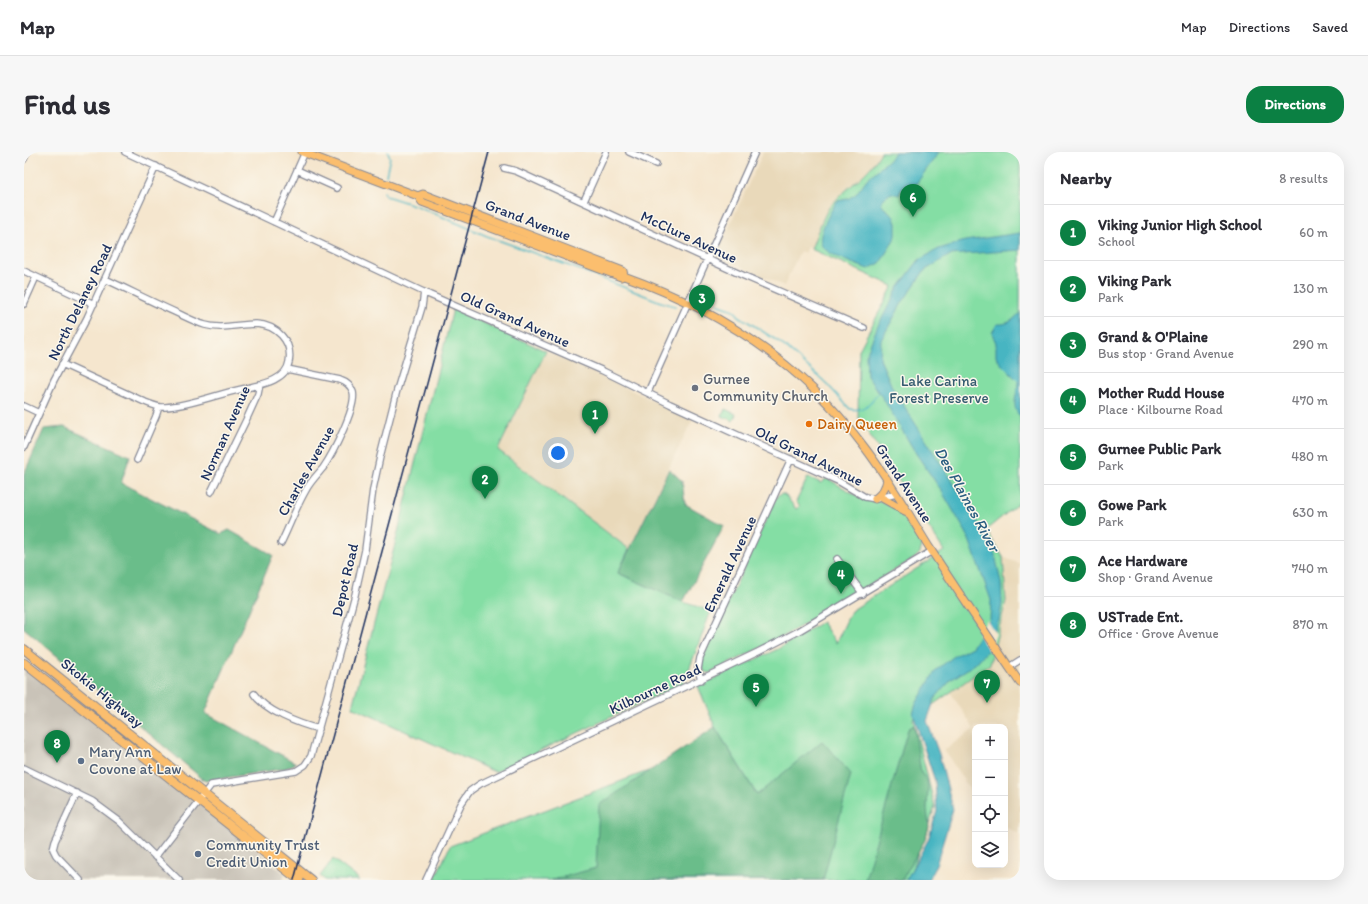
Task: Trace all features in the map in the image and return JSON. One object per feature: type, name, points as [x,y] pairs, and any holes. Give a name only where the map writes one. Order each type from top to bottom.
[{"type":"highway","name":"Skokie Highway","points":[[24,649],[311,880]]},
{"type":"highway","name":"Skokie Highway","points":[[24,663],[299,880]]},
{"type":"main road","name":"Grand Avenue","points":[[304,152],[418,196],[424,194],[624,271],[624,276],[688,302],[739,330],[779,359],[818,394],[843,420],[862,443],[1020,683]]},
{"type":"main road","points":[[887,479],[886,486],[878,498],[907,512]]},
{"type":"street","points":[[24,159],[27,152]]},
{"type":"street","name":"Old Grand Avenue","points":[[126,152],[424,292],[648,392],[838,481],[860,494],[878,498]]},
{"type":"street","points":[[274,222],[304,152]]},
{"type":"street","points":[[584,202],[606,152]]},
{"type":"street","points":[[629,152],[656,164]]},
{"type":"street","points":[[648,392],[755,152]]},
{"type":"street","name":"North Delaney Road","points":[[24,448],[62,364],[94,304],[156,166]]},
{"type":"street","name":"McClure Avenue","points":[[504,168],[516,171],[708,259],[864,328]]},
{"type":"street","points":[[297,170],[338,188]]},
{"type":"street","points":[[24,271],[94,304]]},
{"type":"street","points":[[24,304],[36,277]]},
{"type":"street","points":[[62,364],[159,407],[184,404],[260,384],[279,377],[287,369],[289,358],[287,342],[284,337],[268,326],[256,324],[226,327],[205,325],[105,279]]},
{"type":"street","name":"Depot Road","points":[[204,794],[211,784],[287,773],[302,768],[312,756],[362,565],[373,489],[380,457],[422,307],[424,292]]},
{"type":"street","name":"Charles Avenue","points":[[281,542],[307,488],[331,454],[348,419],[353,401],[353,391],[345,382],[287,369]]},
{"type":"street","name":"Norman Avenue","points":[[211,492],[250,410],[260,384]]},
{"type":"street","points":[[24,406],[39,413]]},
{"type":"street","points":[[137,460],[159,407]]},
{"type":"street","name":"Emerald Avenue","points":[[700,680],[698,669],[700,658],[791,459]]},
{"type":"street","points":[[878,498],[896,494]]},
{"type":"street","name":"Kilbourne Road","points":[[426,880],[461,804],[470,791],[492,778],[700,680],[797,632],[863,594],[932,551]]},
{"type":"street","points":[[837,559],[863,594]]},
{"type":"street","points":[[1009,667],[1020,660]]},
{"type":"street","points":[[254,694],[259,701],[269,708],[306,726],[319,730]]},
{"type":"street","points":[[24,768],[92,801],[111,815],[179,880]]},
{"type":"street","points":[[77,793],[55,841],[53,849],[56,855],[80,880]]},
{"type":"street","points":[[155,858],[204,794]]},
{"type":"shaded area","points":[[763,152],[881,152],[876,161],[862,177],[831,205],[811,249],[808,247],[805,253],[800,251],[784,286],[716,255]]},
{"type":"shaded area","points":[[546,351],[693,419],[629,549],[498,450]]},
{"type":"shaded area","points":[[1003,557],[1020,564],[1020,834],[1008,828],[1008,724],[972,724],[972,726],[949,690],[1006,601]]},
{"type":"shaded area","points":[[24,663],[199,801],[285,874],[283,880],[24,880]]},
{"type":"shaded area","points":[[972,730],[972,792],[944,750]]},
{"type":"green space","name":"Lake Carina Forest Preserve","points":[[881,152],[1020,152],[1020,502],[986,530],[1003,557],[1006,601],[990,664],[913,719],[935,807],[908,880],[434,880],[450,846],[722,743],[759,801],[766,788],[757,795],[715,727],[698,686],[778,649],[822,622],[836,643],[851,611],[944,551],[858,417],[859,350],[893,286],[811,249],[829,207],[871,167]]},
{"type":"green space","points":[[453,309],[546,351],[498,450],[629,549],[618,573],[683,602],[711,611],[683,683],[495,772],[352,707],[394,548]]},
{"type":"green space","points":[[725,409],[736,414],[733,421],[722,416]]},
{"type":"green space","points":[[64,427],[130,456],[121,483],[221,534],[229,530],[273,555],[205,713],[296,763],[287,768],[205,781],[24,628],[24,474],[44,429]]},
{"type":"green space","points":[[669,469],[682,481],[685,504],[724,526],[683,602],[618,573]]},
{"type":"green space","points":[[808,477],[821,483],[828,479],[863,499],[881,501],[899,510],[922,546],[920,553],[915,558],[784,636],[710,673],[705,672],[702,664],[707,648],[777,496],[782,494],[786,496],[796,509],[800,506],[796,502]]},
{"type":"green space","points":[[914,725],[921,773],[927,780],[928,787],[927,809],[929,827],[925,840],[902,880],[865,880],[908,729]]},
{"type":"green space","points":[[715,727],[757,795],[822,741],[851,774],[823,880],[552,880],[596,868],[599,805]]},
{"type":"green space","points":[[333,859],[360,880],[325,880],[320,876]]},
{"type":"water","points":[[895,152],[939,152],[916,184],[902,188],[899,195],[891,193],[883,199],[881,203],[883,207],[893,215],[896,223],[896,236],[880,263],[868,269],[828,252],[821,244],[821,234],[837,201],[848,199],[856,194],[867,179],[889,160]]},
{"type":"water","points":[[1020,233],[1020,250],[950,255],[924,271],[902,303],[881,340],[880,359],[892,387],[976,519],[995,555],[1001,583],[1002,604],[999,620],[987,651],[975,664],[952,679],[935,698],[927,721],[939,754],[953,809],[937,862],[929,880],[906,880],[928,840],[937,811],[935,781],[913,714],[916,704],[936,670],[953,657],[972,647],[990,619],[991,600],[967,534],[941,490],[867,376],[866,355],[877,328],[898,288],[919,260],[939,249],[965,241]]},
{"type":"water","points":[[1020,313],[1020,416],[1015,408],[1018,381],[996,357],[996,343],[992,333],[997,324],[1010,322]]},
{"type":"pier","points":[[987,620],[996,634],[989,651],[978,634]]},
{"type":"waterway","points":[[386,175],[390,157],[388,152]]},
{"type":"waterway","points":[[384,192],[386,196],[417,206],[487,236],[675,306]]},
{"type":"waterway","points":[[717,304],[734,310],[739,316],[779,342],[826,383],[850,409],[856,410],[864,408],[879,393]]},
{"type":"railway","points":[[294,880],[489,152]]},
{"type":"place","name":"Gowe Park","points":[[913,217]]},
{"type":"place","name":"Grand & O'Plaine","points":[[702,318]]},
{"type":"place","name":"Gurnee Community Church","points":[[695,388]]},
{"type":"place","name":"Dairy Queen","points":[[809,424]]},
{"type":"place","name":"Viking Junior High School","points":[[595,434]]},
{"type":"place","name":"Viking Park","points":[[485,499]]},
{"type":"place","name":"Mother Rudd House","points":[[841,594]]},
{"type":"place","name":"Ace Hardware","points":[[987,703]]},
{"type":"place","name":"Gurnee Public Park","points":[[756,707]]},
{"type":"place","name":"Mary Ann Covone at Law","points":[[81,761]]},
{"type":"place","name":"USTrade Ent.","points":[[57,763]]},
{"type":"place","name":"Community Trust Credit Union","points":[[198,854]]},
{"type":"water label","name":"Des Plaines River","points":[[968,499]]}]
